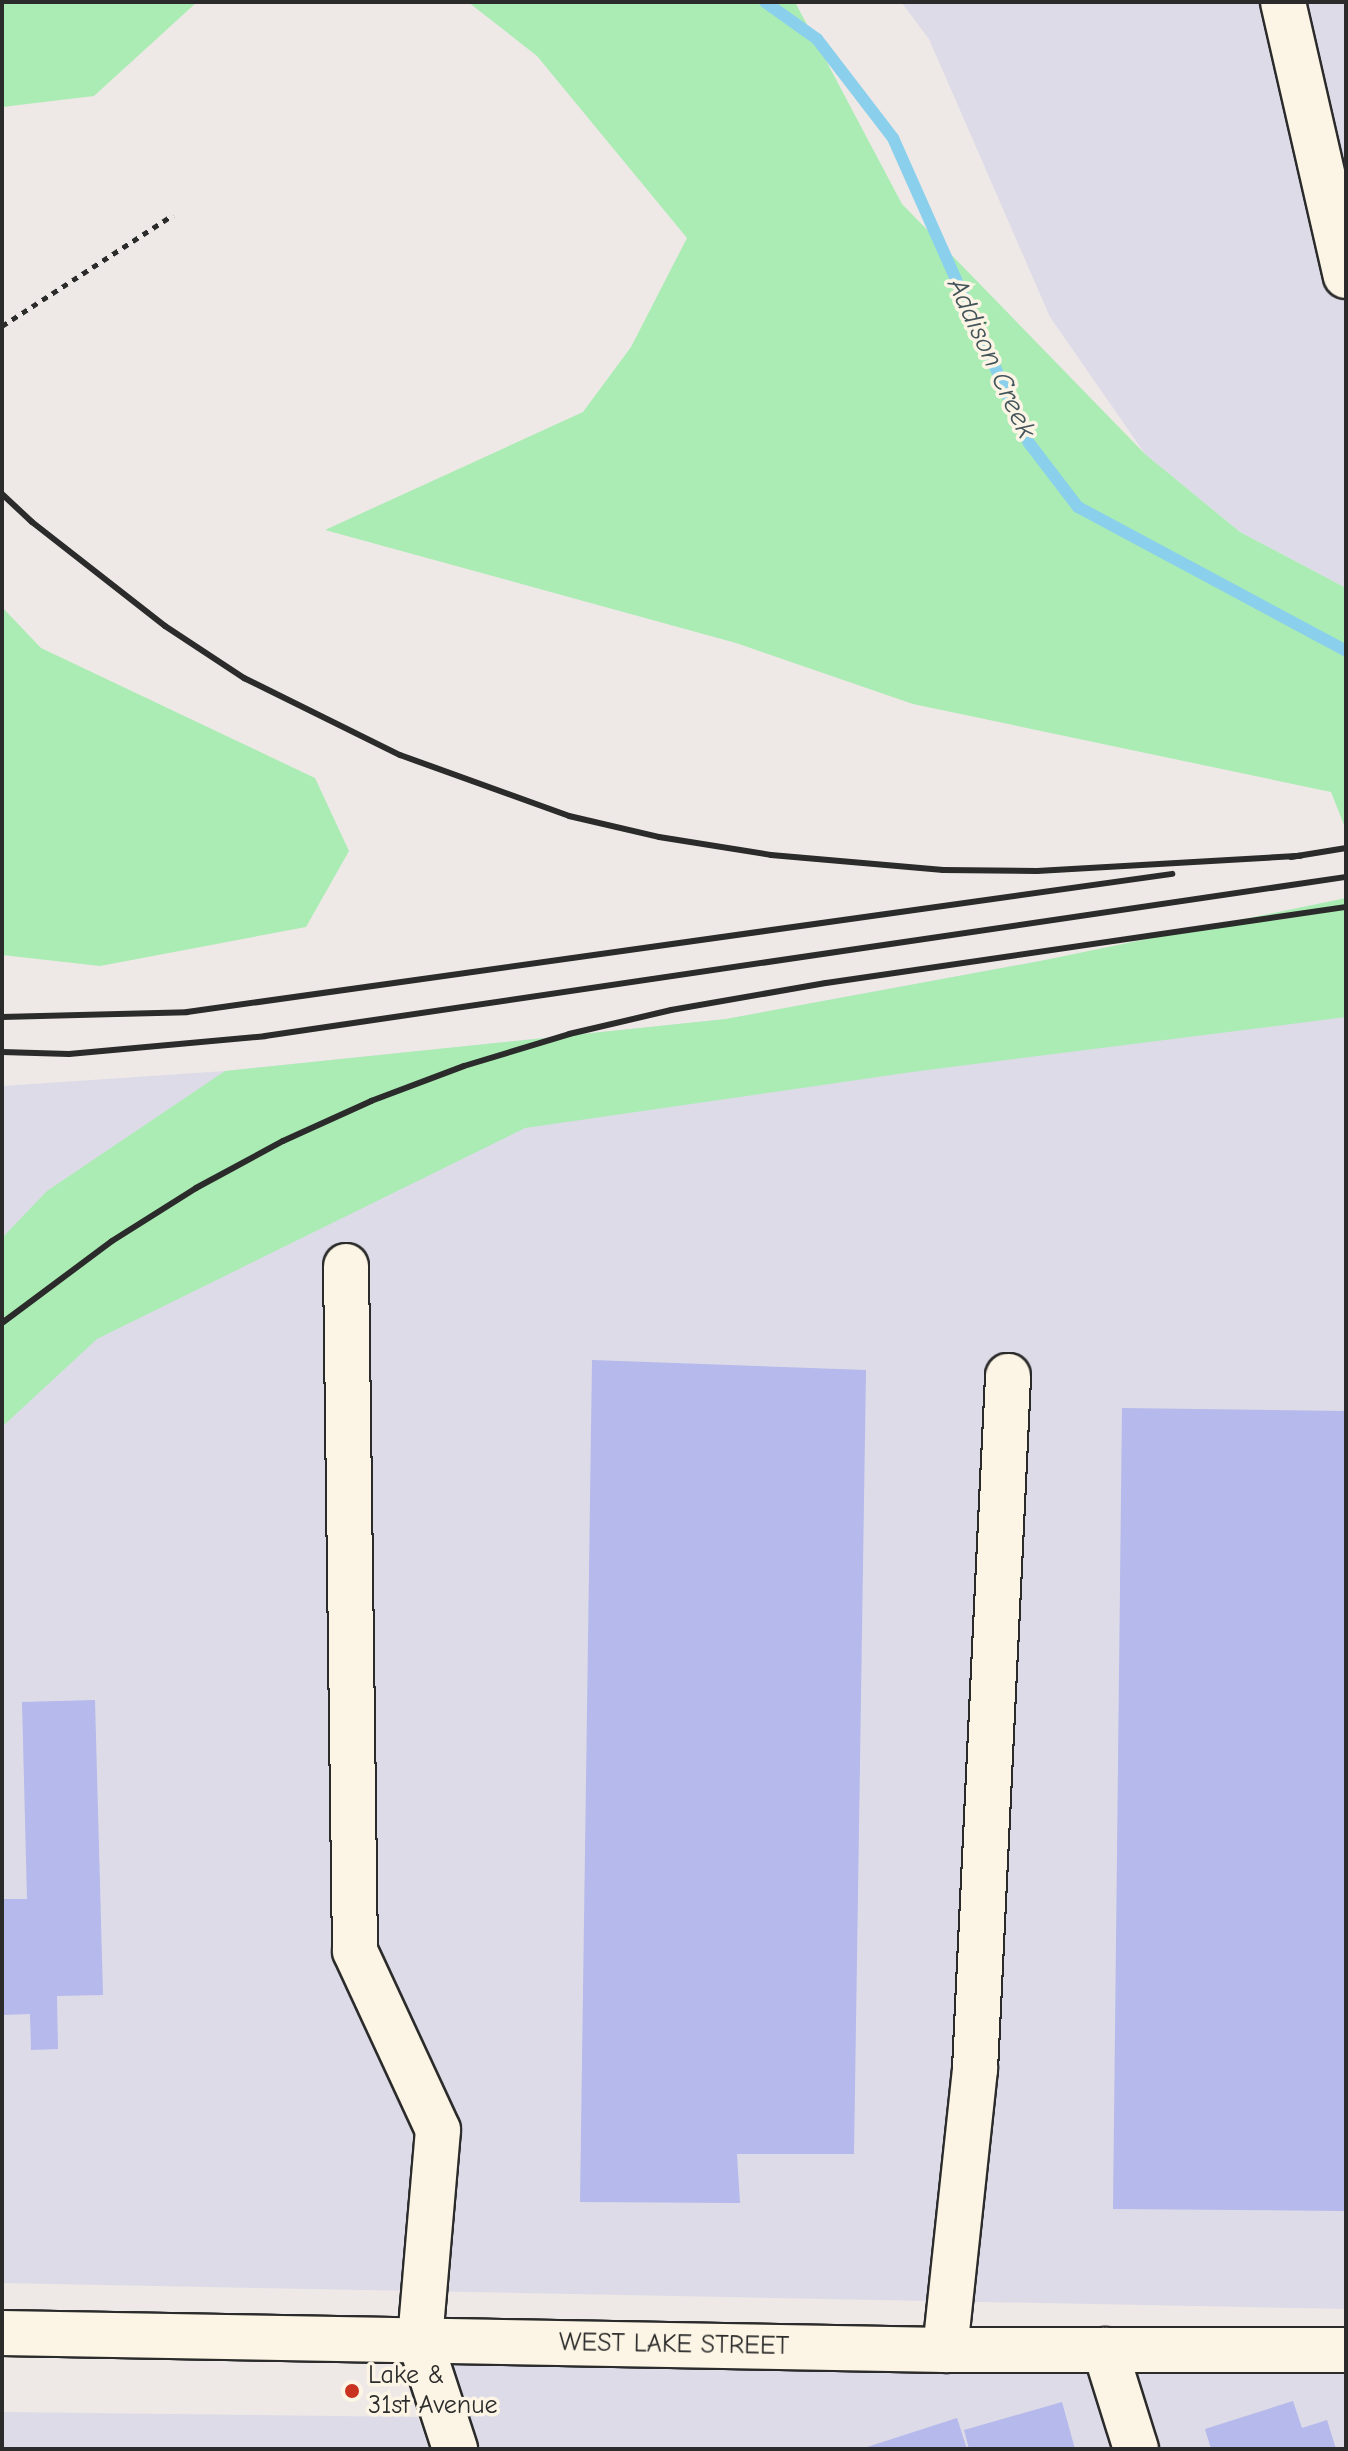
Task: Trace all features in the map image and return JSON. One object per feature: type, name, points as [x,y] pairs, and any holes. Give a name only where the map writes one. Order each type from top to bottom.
[{"type":"main road","points":[[1283,2],[1346,276]]},
{"type":"main road","points":[[346,1266],[355,1951],[438,2130],[420,2341],[455,2449]]},
{"type":"main road","points":[[945,2350],[975,2069],[1008,1376]]},
{"type":"main road","name":"WEST LAKE STREET","points":[[2,2333],[945,2350],[1346,2350]]},
{"type":"main road","points":[[1105,2350],[1136,2449]]},
{"type":"path","points":[[2,326],[173,215]]},
{"type":"shaded area","points":[[901,2],[1346,2],[1346,588],[1240,532],[1145,454],[1050,317],[929,39]]},
{"type":"shaded area","points":[[1346,916],[1346,2309],[2,2283],[2,1086],[225,1071],[726,1019],[1040,961]]},
{"type":"shaded area","points":[[420,2341],[1346,2350],[1346,2449],[455,2449]]},
{"type":"shaded area","points":[[2,2412],[418,2417],[429,2449],[2,2449]]},
{"type":"green space","points":[[2,2],[197,2],[94,96],[2,107]]},
{"type":"green space","points":[[468,2],[795,2],[902,204],[1145,454],[1240,532],[1346,588],[1346,830],[1331,792],[913,704],[736,643],[325,530],[583,412],[631,347],[687,238],[537,56]]},
{"type":"green space","points":[[2,607],[41,648],[315,778],[349,851],[306,927],[100,966],[2,955]]},
{"type":"green space","points":[[1346,898],[1346,1017],[912,1072],[525,1128],[97,1339],[2,1427],[2,1238],[47,1191],[225,1071],[726,1019],[1040,961]]},
{"type":"building","points":[[592,1360],[866,1370],[854,2154],[737,2154],[740,2203],[580,2202]]},
{"type":"building","points":[[1122,1408],[1346,1411],[1346,2211],[1113,2209]]},
{"type":"building","points":[[95,1700],[103,1995],[57,1996],[58,2049],[31,2050],[30,2014],[2,2015],[2,1899],[27,1899],[22,1702]]},
{"type":"building","points":[[1293,2401],[1302,2428],[1327,2420],[1336,2449],[1211,2449],[1205,2429]]},
{"type":"building","points":[[1062,2402],[1075,2449],[969,2449],[964,2430]]},
{"type":"building","points":[[957,2418],[967,2449],[864,2449],[864,2448]]},
{"type":"waterway","name":"Addison Creek","points":[[765,2],[817,39],[893,138],[1029,443],[1078,507],[1346,651]]},
{"type":"railway","points":[[2,494],[32,522],[165,626],[244,678],[400,755],[569,816],[659,837],[771,855],[943,870],[1037,871],[1301,856]]},
{"type":"railway","points":[[1291,857],[1346,848]]},
{"type":"railway","points":[[2,1017],[187,1012],[1172,874]]},
{"type":"railway","points":[[2,1052],[69,1054],[265,1036],[1346,877]]},
{"type":"railway","points":[[2,1323],[112,1241],[196,1188],[283,1141],[371,1101],[464,1066],[569,1034],[671,1010],[826,983],[1346,907]]},
{"type":"place","name":"Lake & 31st Avenue","points":[[352,2391]]}]
